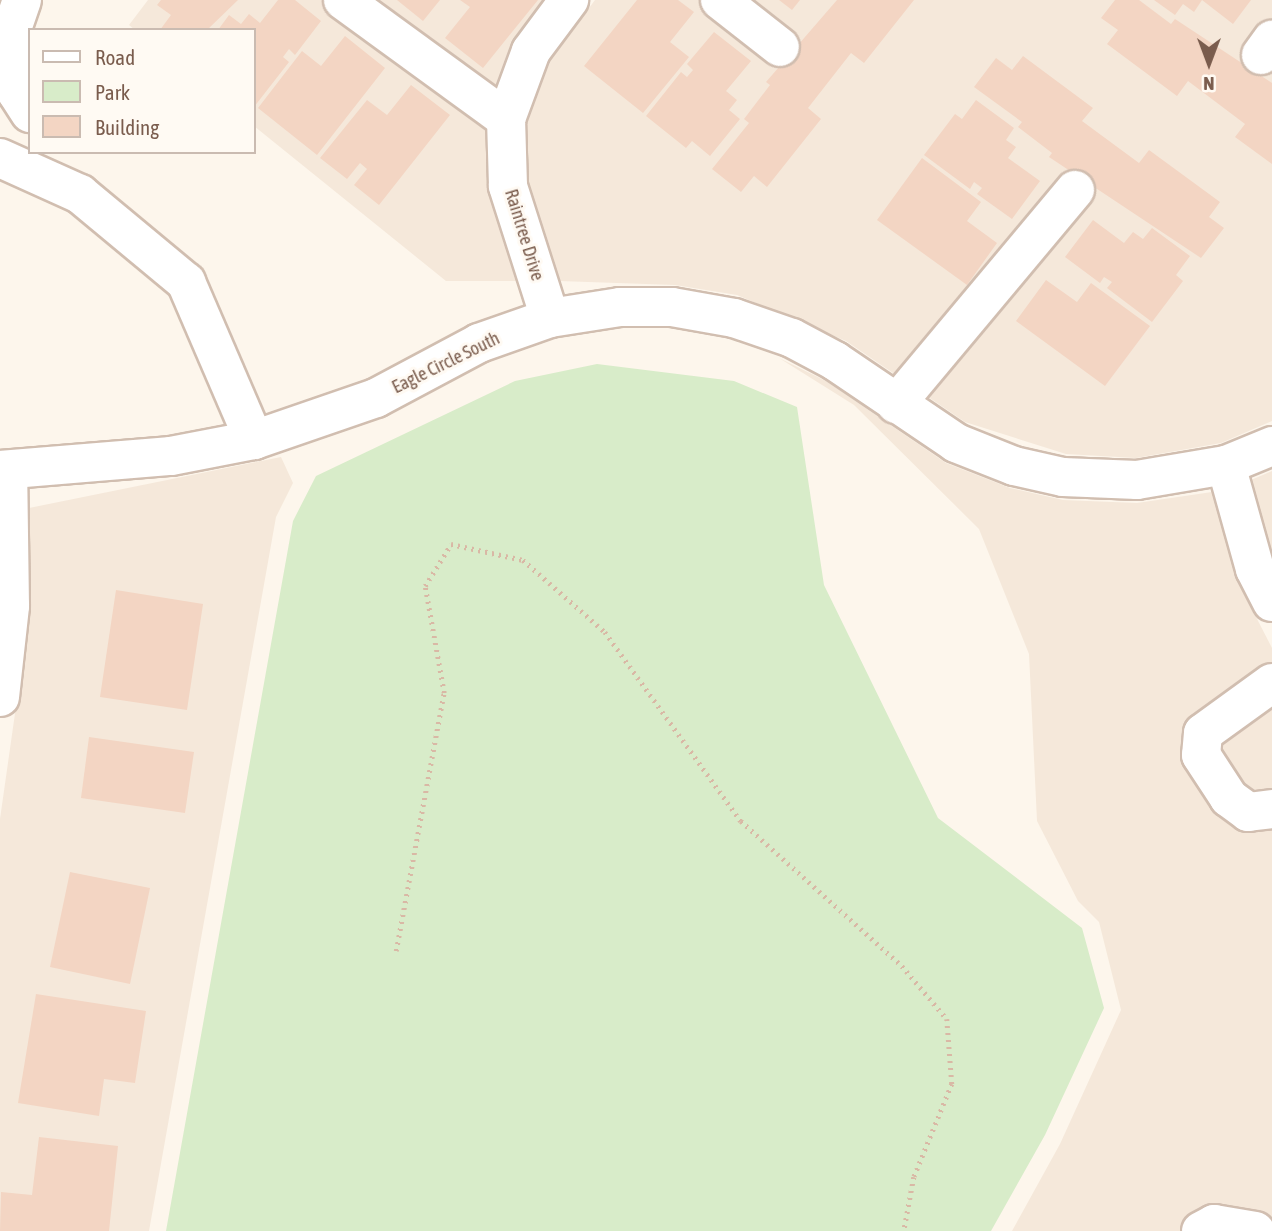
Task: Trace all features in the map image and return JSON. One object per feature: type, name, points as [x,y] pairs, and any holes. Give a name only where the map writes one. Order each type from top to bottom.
[{"type":"street","points":[[343,0],[506,119]]},
{"type":"street","name":"Raintree Drive","points":[[550,318],[508,186],[506,119],[531,51],[569,0]]},
{"type":"street","points":[[720,0],[780,47]]},
{"type":"street","points":[[13,12],[12,62],[17,93],[28,110]]},
{"type":"street","points":[[55,154],[80,194]]},
{"type":"street","points":[[0,158],[80,194],[186,282],[254,440]]},
{"type":"street","points":[[896,404],[1076,190]]},
{"type":"street","name":"Eagle Circle South","points":[[4,470],[171,456],[254,440],[376,398],[479,343],[550,318],[620,307],[672,307],[734,318],[835,361],[956,443],[1063,477],[1137,480],[1226,465],[1272,446]]},
{"type":"street","points":[[1226,465],[1255,569],[1272,602]]},
{"type":"street","points":[[0,697],[10,606],[4,470]]},
{"type":"street","points":[[1272,683],[1203,733],[1201,755],[1229,798],[1248,811],[1272,808]]},
{"type":"street","points":[[1200,1231],[1214,1224],[1255,1231]]},
{"type":"path","points":[[396,951],[444,693],[425,586],[450,544],[523,560],[605,632],[741,821],[902,966],[947,1019],[952,1084],[914,1177],[904,1231]]},
{"type":"shaded area","points":[[148,0],[543,0],[512,43],[486,120],[489,194],[516,281],[446,281],[256,128],[256,28],[133,28],[129,25]]},
{"type":"shaded area","points":[[595,0],[1272,0],[1272,421],[1221,443],[1136,458],[1066,454],[965,422],[846,341],[737,295],[675,285],[559,281],[528,182],[527,123],[548,63]]},
{"type":"shaded area","points":[[779,358],[826,381],[946,463],[1010,488],[1063,500],[1137,503],[1212,492],[1237,580],[1272,648],[1272,1231],[1012,1231],[1060,1144],[1121,1010],[1099,922],[1078,901],[1037,821],[1029,654],[979,529],[854,405]]},
{"type":"shaded area","points":[[281,457],[293,483],[276,517],[149,1231],[0,1231],[0,819],[30,608],[29,508]]},
{"type":"shaded area","points":[[1272,471],[1272,556],[1251,480]]},
{"type":"green space","points":[[597,364],[734,381],[797,407],[824,585],[938,818],[1082,928],[1104,1008],[1045,1135],[991,1231],[166,1231],[293,521],[316,476],[515,381]]},
{"type":"building","points":[[161,0],[238,0],[209,28],[161,28],[171,15],[157,5]]},
{"type":"building","points":[[278,0],[295,0],[321,21],[295,55],[289,49],[283,57],[289,62],[256,104],[256,28],[219,28],[229,15],[241,24],[249,14],[260,23]]},
{"type":"building","points":[[397,0],[440,0],[423,21]]},
{"type":"building","points":[[460,0],[538,0],[483,68],[445,38],[470,7]]},
{"type":"building","points":[[637,0],[678,0],[694,12],[670,42],[689,57],[643,113],[584,66]]},
{"type":"building","points":[[779,0],[800,0],[792,10]]},
{"type":"building","points":[[837,0],[914,0],[864,63],[851,53],[808,108],[821,119],[767,187],[754,176],[741,192],[712,169],[749,123],[744,119],[770,85],[766,82]]},
{"type":"building","points":[[1115,0],[1139,0],[1171,24],[1175,19],[1272,83],[1272,164],[1235,137],[1245,124],[1188,81],[1177,96],[1107,44],[1118,30],[1101,18]]},
{"type":"building","points":[[1154,0],[1202,0],[1194,12],[1183,4],[1175,15]]},
{"type":"building","points":[[1202,0],[1251,0],[1233,24]]},
{"type":"building","points":[[714,32],[751,61],[726,91],[737,100],[729,110],[740,119],[710,156],[692,141],[686,148],[646,116],[681,72],[687,77],[693,70],[687,64]]},
{"type":"building","points":[[345,36],[385,68],[317,155],[258,108],[302,51],[321,66]]},
{"type":"building","points":[[1023,56],[1093,108],[1082,121],[1139,163],[1149,150],[1220,202],[1209,217],[1224,228],[1201,258],[1049,157],[1052,153],[1018,127],[1022,122],[974,87],[996,58],[1012,70]]},
{"type":"building","points":[[411,85],[450,115],[379,205],[354,185],[367,169],[360,163],[347,179],[320,158],[367,100],[387,115]]},
{"type":"building","points":[[976,100],[1014,128],[1006,140],[1016,147],[1008,158],[1040,181],[1012,219],[977,194],[982,188],[974,182],[970,189],[924,155],[955,114],[962,119]]},
{"type":"building","points":[[922,158],[981,202],[967,221],[997,243],[967,285],[877,220]]},
{"type":"building","points":[[1093,220],[1124,243],[1133,232],[1143,239],[1152,228],[1190,256],[1176,275],[1183,281],[1152,322],[1107,288],[1112,282],[1104,277],[1100,283],[1065,257]]},
{"type":"building","points":[[1046,280],[1077,302],[1091,283],[1150,326],[1105,386],[1016,321]]},
{"type":"building","points":[[116,590],[203,604],[187,710],[100,697]]},
{"type":"building","points":[[89,737],[194,752],[185,813],[81,798]]},
{"type":"building","points":[[70,872],[150,888],[130,984],[50,967]]},
{"type":"building","points":[[36,994],[146,1011],[135,1083],[104,1079],[99,1116],[18,1103]]},
{"type":"building","points":[[39,1137],[118,1146],[109,1231],[0,1231],[1,1192],[32,1195]]}]
